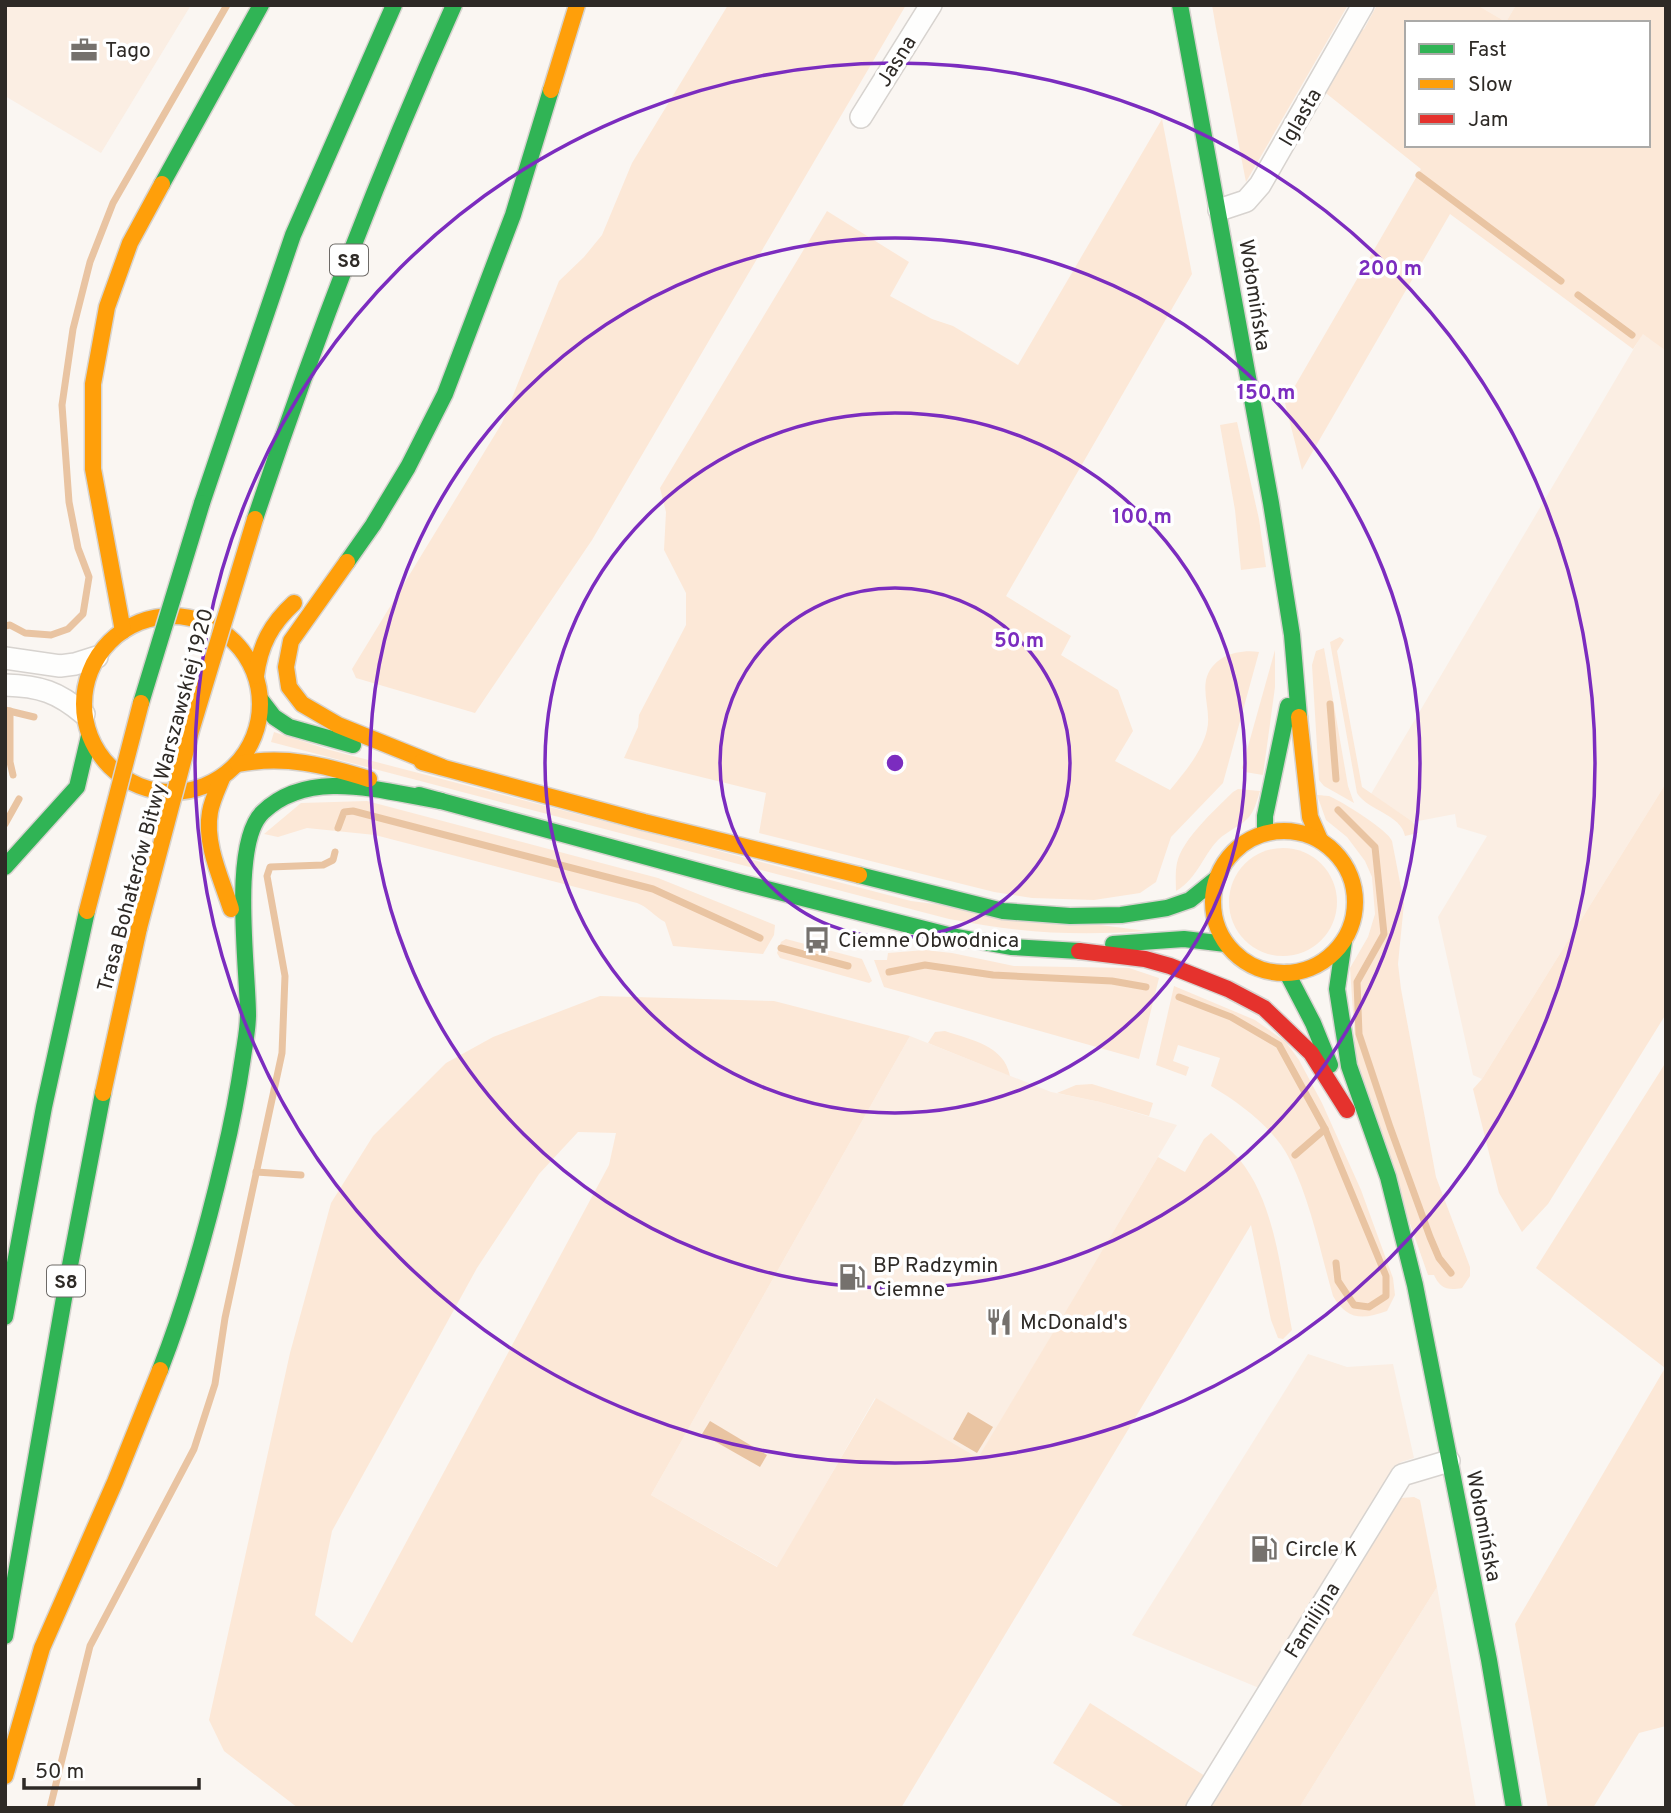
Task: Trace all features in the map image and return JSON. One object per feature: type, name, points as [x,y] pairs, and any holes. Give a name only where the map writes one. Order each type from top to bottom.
[{"type":"main road","points":[[123,631],[93,469],[93,384],[107,307],[130,243],[261,5]]},
{"type":"main road","name":"Trasa Bohaterów Bitwy Warszawskiej 1920","points":[[5,1317],[44,1107],[87,911],[136,720],[202,503],[293,234],[394,5]]},
{"type":"main road","name":"Trasa Bohaterów Bitwy Warszawskiej 1920","points":[[5,1636],[94,1134],[139,928],[191,731],[286,426],[422,74],[454,5]]},
{"type":"main road","points":[[442,767],[336,723],[307,708],[292,693],[286,675],[291,640],[373,525],[408,467],[445,394],[513,215],[577,5]]},
{"type":"main road","name":"Wołomińska","points":[[1180,5],[1280,554],[1292,635],[1305,788],[1310,817],[1320,840]]},
{"type":"main road","points":[[256,676],[261,646],[278,617],[356,548]]},
{"type":"main road","points":[[166,616],[189,618],[211,625],[230,637],[245,654],[256,676],[261,700],[259,723],[251,745],[238,764],[207,786],[184,792],[160,792],[138,785],[117,774],[101,756],[89,736],[84,714],[86,685],[97,657],[123,631],[143,621],[166,616]]},
{"type":"main road","name":"Wołomińska","points":[[1265,832],[1265,816],[1294,675]]},
{"type":"main road","points":[[261,700],[274,717],[289,727],[644,822],[1003,911],[1043,915],[1126,914],[1185,902],[1216,879]]},
{"type":"main road","points":[[5,867],[63,806],[77,787],[89,736]]},
{"type":"main road","points":[[238,764],[263,758],[288,758],[341,770],[441,801],[956,937],[1012,947],[1060,949],[1144,959],[1203,979],[1264,1008],[1288,1028],[1311,1053],[1347,1110]]},
{"type":"main road","points":[[223,776],[212,801],[209,819],[245,962]]},
{"type":"main road","points":[[5,1776],[43,1648],[115,1482],[176,1330],[215,1194],[236,1107],[248,1018],[243,870],[247,844],[260,814],[295,792],[314,787],[345,786],[441,801]]},
{"type":"main road","points":[[1265,832],[1303,832],[1320,840],[1336,852],[1348,867],[1354,886],[1356,905],[1353,924],[1344,941],[1329,958],[1309,969],[1287,973],[1270,972],[1238,957],[1226,944],[1216,924],[1212,901],[1216,879],[1223,863],[1249,839],[1265,832]]},
{"type":"main road","points":[[1060,949],[1201,937],[1226,944]]},
{"type":"main road","name":"Wołomińska","points":[[1344,941],[1337,989],[1349,1066],[1388,1177],[1436,1382],[1514,1808]]},
{"type":"main road","name":"Wołomińska","points":[[1287,973],[1313,1023],[1377,1189],[1406,1254]]},
{"type":"street","name":"Jasna","points":[[862,117],[931,5]]},
{"type":"street","name":"Iglasta","points":[[1219,210],[1246,201],[1260,186],[1363,5]]},
{"type":"street","points":[[5,658],[60,666],[97,657]]},
{"type":"street","points":[[5,685],[40,688],[64,697],[84,714]]},
{"type":"street","name":"Familijna","points":[[1197,1808],[1402,1475],[1449,1461]]},
{"type":"shaded area","name":"Tago","points":[[5,5],[191,5],[101,153],[5,96]]},
{"type":"shaded area","points":[[728,5],[906,5],[592,540],[475,713],[356,678],[352,669],[502,423],[559,281],[602,235],[632,163]]},
{"type":"shaded area","points":[[1212,5],[1348,5],[1246,182],[1216,28]]},
{"type":"shaded area","points":[[1377,5],[1477,5],[1504,21],[1405,21],[1405,147],[1650,147],[1650,21],[1507,21],[1516,5],[1666,5],[1666,351],[1643,334],[1633,349],[1450,214],[1302,470],[1285,403],[1421,169],[1322,90],[1357,33],[1364,29]]},
{"type":"shaded area","points":[[1477,5],[1516,5],[1504,21]]},
{"type":"shaded area","points":[[1162,119],[1192,274],[1006,596],[1071,636],[1061,655],[1118,690],[1133,731],[1115,761],[1170,790],[1192,762],[1205,738],[1208,717],[1205,686],[1209,672],[1227,656],[1259,652],[1223,783],[1171,837],[1156,882],[1140,893],[1094,900],[1032,898],[994,892],[759,833],[766,793],[624,758],[638,727],[639,715],[686,625],[686,593],[664,550],[666,512],[660,488],[827,211],[909,262],[890,296],[932,319],[953,326],[1018,365]]},
{"type":"shaded area","points":[[1643,333],[1666,351],[1666,783],[1482,1079],[1473,1075],[1438,917],[1487,836],[1457,827],[1455,814],[1413,822],[1371,794]]},
{"type":"shaded area","points":[[1237,422],[1259,519],[1266,567],[1241,570],[1235,510],[1220,425]]},
{"type":"shaded area","points":[[1340,637],[1344,640],[1337,651],[1362,787],[1413,822],[1418,833],[1405,836],[1391,817],[1357,793],[1330,642]]},
{"type":"shaded area","points":[[1324,648],[1348,786],[1354,803],[1324,786],[1319,780],[1312,665],[1316,651]]},
{"type":"shaded area","points":[[1275,650],[1275,687],[1263,775],[1245,772],[1242,768]]},
{"type":"shaded area","points":[[274,732],[330,750],[911,901],[1147,931],[1048,932],[949,919],[271,742]]},
{"type":"shaded area","points":[[1666,783],[1666,1014],[1548,1204],[1522,1232],[1499,1193],[1473,1089],[1482,1079]]},
{"type":"shaded area","points":[[1238,789],[1260,791],[1251,814],[1218,840],[1194,874],[1176,891],[1177,863],[1185,844],[1209,816]]},
{"type":"shaded area","points":[[1317,795],[1329,796],[1353,810],[1382,830],[1392,841],[1404,903],[1398,964],[1401,989],[1436,1177],[1470,1267],[1470,1276],[1462,1288],[1445,1288],[1434,1275],[1428,1275],[1357,1072],[1350,968],[1368,937],[1375,914],[1372,877],[1365,861],[1347,837],[1326,820]]},
{"type":"shaded area","points":[[367,801],[658,878],[775,925],[774,935],[763,954],[673,946],[665,922],[637,903],[375,835],[307,828],[278,837],[264,834],[301,803]]},
{"type":"shaded area","points":[[1283,848],[1304,852],[1321,864],[1333,881],[1337,902],[1333,923],[1321,940],[1304,952],[1283,956],[1262,952],[1245,940],[1233,923],[1229,902],[1233,881],[1245,864],[1262,852]]},
{"type":"shaded area","points":[[786,939],[862,959],[872,981],[869,983],[780,958],[777,953],[781,942]]},
{"type":"shaded area","points":[[925,950],[1014,966],[1129,968],[1159,978],[1139,1059],[884,987],[874,960],[887,960],[888,953]]},
{"type":"shaded area","points":[[1174,986],[1255,1020],[1286,1042],[1299,1060],[1322,1103],[1361,1190],[1393,1278],[1395,1295],[1387,1311],[1370,1316],[1356,1316],[1338,1304],[1333,1296],[1309,1210],[1290,1160],[1266,1127],[1211,1086],[1220,1058],[1178,1045],[1173,1061],[1189,1067],[1186,1076],[1156,1065]]},
{"type":"shaded area","points":[[600,996],[774,1001],[910,1036],[651,1495],[777,1567],[876,1398],[978,1458],[1158,1157],[1185,1172],[1204,1139],[1211,1133],[1239,1159],[1251,1177],[1269,1218],[1292,1330],[1283,1339],[1278,1338],[1271,1320],[1251,1225],[901,1808],[298,1808],[224,1751],[209,1720],[290,1353],[331,1203],[373,1136],[446,1063],[493,1037]],"holes":[[[578,1132],[616,1133],[609,1165],[352,1643],[315,1615],[332,1531],[477,1268],[539,1174]]]},
{"type":"shaded area","points":[[945,1031],[985,1045],[994,1051],[1007,1066],[1010,1076],[928,1043],[935,1032]]},
{"type":"shaded area","points":[[910,1036],[1051,1092],[1100,1102],[1177,1125],[978,1459],[875,1398],[778,1567],[651,1495]]},
{"type":"shaded area","points":[[1666,1062],[1666,1726],[1639,1733],[1593,1808],[1548,1808],[1515,1624],[1665,1368],[1536,1268]]},
{"type":"shaded area","points":[[1092,1084],[1153,1103],[1149,1116],[1057,1093],[1076,1085]]},
{"type":"shaded area","points":[[1308,1354],[1347,1367],[1393,1364],[1414,1458],[1401,1462],[1259,1688],[1132,1635]]},
{"type":"shaded area","points":[[968,1412],[993,1427],[977,1453],[953,1439]]},
{"type":"shaded area","points":[[710,1421],[767,1455],[760,1467],[702,1434]]},
{"type":"shaded area","points":[[1414,1497],[1420,1500],[1437,1587],[1299,1808],[1211,1808],[1401,1498]]},
{"type":"shaded area","points":[[1437,1587],[1476,1808],[1299,1808],[1351,1725]]},
{"type":"shaded area","points":[[1090,1703],[1205,1776],[1186,1808],[1126,1808],[1053,1763]]},
{"type":"waterway","points":[[5,626],[10,625],[25,633],[51,635],[68,629],[83,614],[89,577],[78,548],[69,502],[62,405],[73,329],[90,262],[113,203],[227,5]]},
{"type":"waterway","points":[[1419,175],[1561,281]]},
{"type":"waterway","points":[[1578,295],[1632,335]]},
{"type":"waterway","points":[[1330,704],[1336,779]]},
{"type":"waterway","points":[[5,710],[34,717]]},
{"type":"waterway","points":[[10,711],[10,762],[13,775]]},
{"type":"waterway","points":[[5,824],[19,799]]},
{"type":"waterway","points":[[1338,810],[1375,847],[1384,934],[1357,982],[1359,1034],[1430,1237],[1439,1258],[1451,1273]]},
{"type":"waterway","points":[[338,828],[344,812],[353,811],[653,889],[760,938]]},
{"type":"waterway","points":[[50,1808],[90,1646],[194,1449],[215,1384],[225,1318],[282,1053],[285,976],[267,876],[270,867],[323,865],[333,860],[335,852]]},
{"type":"waterway","points":[[781,948],[848,966]]},
{"type":"waterway","points":[[889,972],[925,965],[993,975],[1112,981],[1146,987]]},
{"type":"waterway","points":[[1179,997],[1231,1017],[1279,1045],[1325,1129],[1386,1276],[1386,1296],[1369,1307],[1354,1305],[1338,1281],[1336,1263]]},
{"type":"waterway","points":[[1295,1155],[1325,1129]]},
{"type":"waterway","points":[[256,1172],[301,1175]]},
{"type":"traffic: fast","points":[[162,184],[261,5]]},
{"type":"traffic: fast","points":[[202,503],[293,235],[394,5]]},
{"type":"traffic: fast","points":[[255,519],[348,259],[399,131],[454,5]]},
{"type":"traffic: fast","points":[[1180,5],[1271,503],[1292,635],[1299,717]]},
{"type":"traffic: fast","points":[[347,562],[408,467],[445,394],[513,215],[551,90]]},
{"type":"traffic: fast","points":[[141,703],[202,503]]},
{"type":"traffic: fast","points":[[261,700],[274,717],[289,727],[353,745]]},
{"type":"traffic: fast","points":[[1265,832],[1265,816],[1288,706]]},
{"type":"traffic: fast","points":[[5,867],[77,787],[89,736]]},
{"type":"traffic: fast","points":[[160,1370],[188,1291],[203,1238],[227,1144],[239,1082],[248,1015],[244,878],[253,828],[263,812],[282,798],[325,786],[372,789],[441,801]]},
{"type":"traffic: fast","points":[[419,795],[743,883],[956,937],[1012,947],[1079,951]]},
{"type":"traffic: fast","points":[[859,875],[1003,911],[1070,916],[1121,915],[1167,908],[1190,900],[1216,879]]},
{"type":"traffic: fast","points":[[5,1317],[44,1107],[87,911]]},
{"type":"traffic: fast","points":[[1113,944],[1184,939],[1226,944]]},
{"type":"traffic: fast","points":[[1344,941],[1337,989],[1349,1066],[1388,1177],[1415,1285],[1489,1660],[1514,1808]]},
{"type":"traffic: fast","points":[[1287,973],[1313,1023],[1330,1065]]},
{"type":"traffic: fast","points":[[5,1636],[103,1093]]},
{"type":"traffic: slow","points":[[551,90],[577,5]]},
{"type":"traffic: slow","points":[[123,631],[93,469],[93,384],[107,307],[130,243],[162,184]]},
{"type":"traffic: slow","points":[[139,928],[191,731],[255,519]]},
{"type":"traffic: slow","points":[[347,562],[291,641],[286,667],[289,687],[302,704],[338,725],[442,767]]},
{"type":"traffic: slow","points":[[256,676],[260,654],[268,636],[294,603]]},
{"type":"traffic: slow","points":[[172,616],[206,623],[234,642],[253,670],[260,704],[253,738],[234,766],[206,785],[172,792],[138,785],[110,766],[91,738],[84,704],[91,670],[110,642],[138,623],[172,616]]},
{"type":"traffic: slow","points":[[87,911],[141,703]]},
{"type":"traffic: slow","points":[[1299,717],[1310,817],[1320,840]]},
{"type":"traffic: slow","points":[[238,764],[288,761],[336,769],[369,779]]},
{"type":"traffic: slow","points":[[422,762],[644,822],[859,875]]},
{"type":"traffic: slow","points":[[223,776],[211,808],[209,837],[231,909]]},
{"type":"traffic: slow","points":[[1284,831],[1311,836],[1334,852],[1350,875],[1355,902],[1350,929],[1334,952],[1311,968],[1284,973],[1257,968],[1234,952],[1218,929],[1213,902],[1218,875],[1234,852],[1257,836],[1284,831]]},
{"type":"traffic: slow","points":[[103,1093],[139,928]]},
{"type":"traffic: slow","points":[[5,1776],[42,1648],[115,1482],[160,1370]]},
{"type":"traffic: jam","points":[[1079,951],[1145,959],[1170,966],[1228,989],[1264,1008],[1311,1053],[1347,1110]]},
{"type":"place","name":"Tago","points":[[84,50]]},
{"type":"place","name":"Ciemne Obwodnica","points":[[817,940]]},
{"type":"place","name":"BP Radzymin Ciemne","points":[[852,1277]]},
{"type":"place","name":"McDonald's","points":[[999,1322]]},
{"type":"place","name":"Circle K","points":[[1264,1549]]}]
